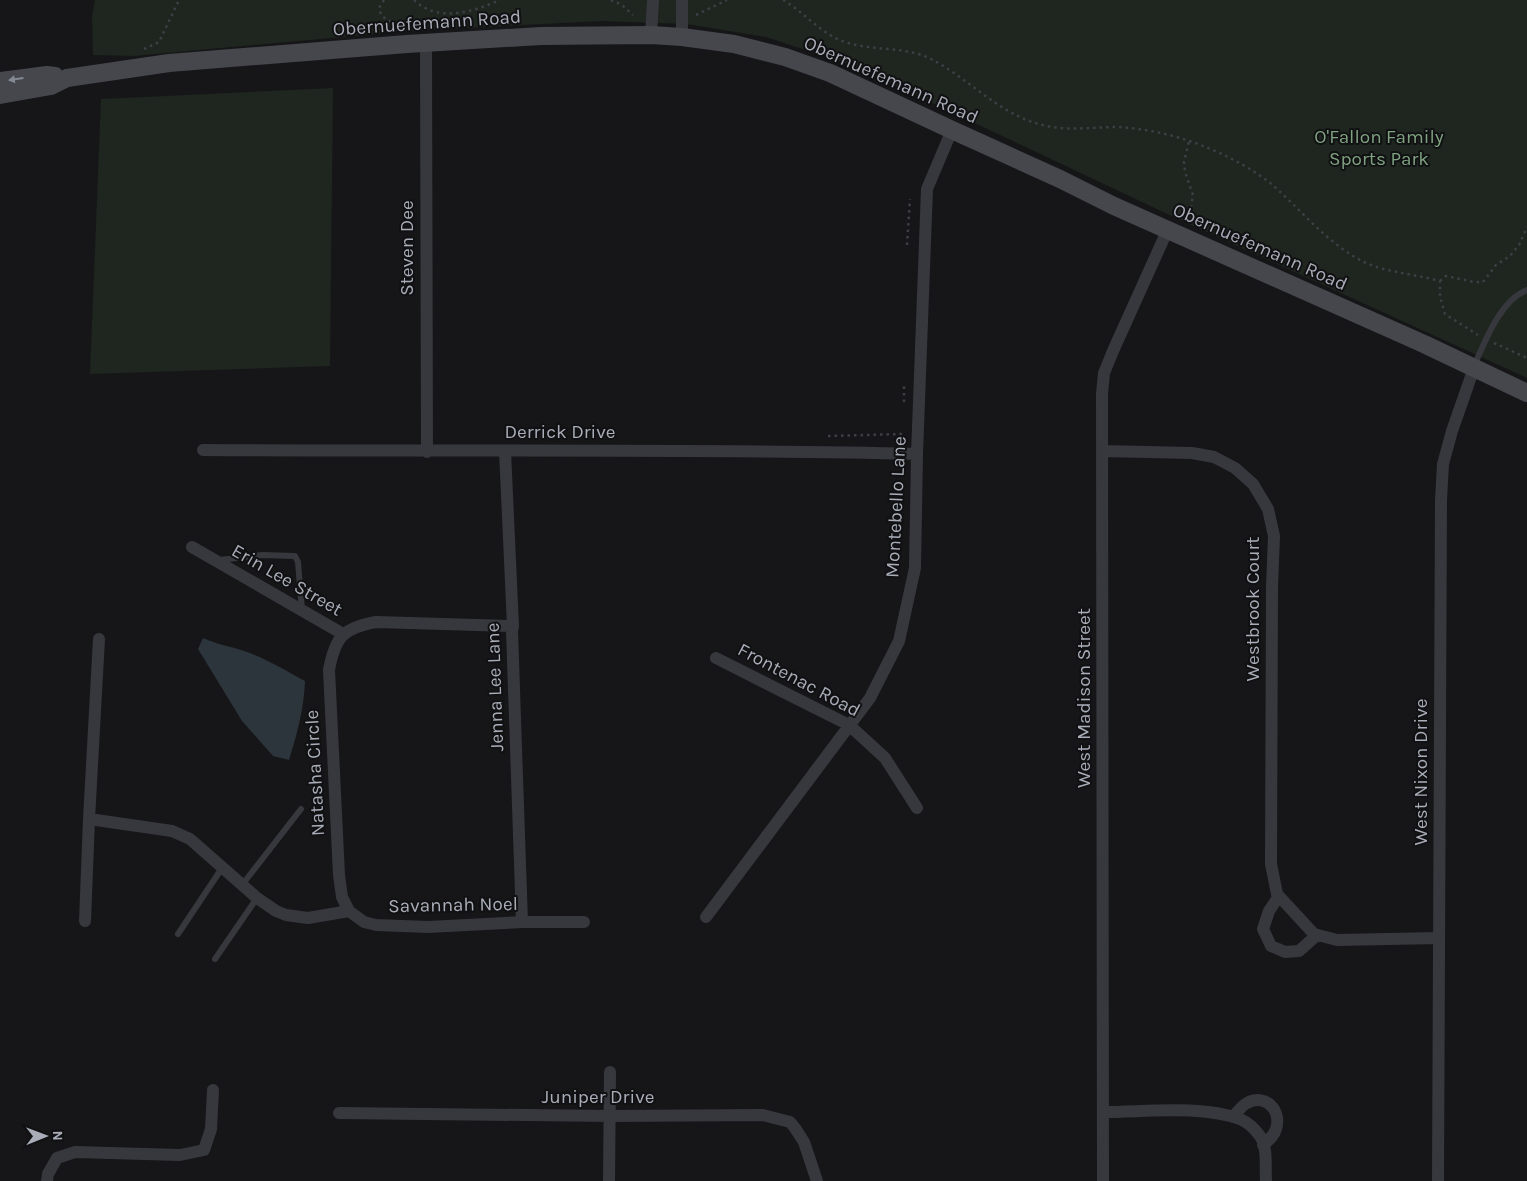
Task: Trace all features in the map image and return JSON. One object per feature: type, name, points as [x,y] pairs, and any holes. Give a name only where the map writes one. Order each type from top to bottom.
[{"type":"street","points":[[651,35],[653,0]]},
{"type":"street","points":[[682,0],[682,37]]},
{"type":"street","name":"Obernuefemann Road","points":[[68,78],[169,63],[541,36],[651,35],[734,44],[785,57],[830,73],[1060,179],[1114,206],[1527,393]]},
{"type":"street","name":"Steven Dee","points":[[426,43],[426,452]]},
{"type":"street","points":[[0,81],[47,75],[68,78]]},
{"type":"street","points":[[0,95],[50,86],[68,78]]},
{"type":"street","name":"Montebello Lane","points":[[706,917],[870,698],[899,641],[915,568],[917,454],[927,189],[952,130]]},
{"type":"street","name":"West Madison Street","points":[[1102,1181],[1102,394],[1104,373],[1168,229]]},
{"type":"street","name":"West Nixon Drive","points":[[1438,1181],[1441,500],[1443,464],[1452,430],[1474,368]]},
{"type":"street","name":"Derrick Drive","points":[[204,450],[426,452],[746,451],[917,454]]},
{"type":"street","name":"Westbrook Court","points":[[1102,451],[1192,453],[1214,457],[1235,468],[1254,484],[1268,509],[1274,536],[1271,864],[1277,894],[1317,935]]},
{"type":"street","name":"Jenna Lee Lane","points":[[505,452],[513,626],[522,922]]},
{"type":"street","name":"Erin Lee Street","points":[[192,546],[343,634],[358,625],[376,622],[513,626]]},
{"type":"street","name":"Natasha Circle","points":[[343,634],[333,651],[329,670],[338,875],[342,897],[349,911]]},
{"type":"street","points":[[85,921],[99,639]]},
{"type":"street","name":"Frontenac Road","points":[[716,658],[850,725],[885,758],[917,808]]},
{"type":"street","points":[[89,819],[172,831],[190,839],[257,898],[276,911],[308,918],[349,911]]},
{"type":"street","points":[[1279,896],[1269,911],[1263,929],[1271,946],[1285,952],[1299,952],[1317,935],[1336,940],[1439,938]]},
{"type":"street","name":"Savannah Noel","points":[[349,911],[364,922],[376,925],[428,927],[522,922],[584,922]]},
{"type":"street","points":[[609,1181],[610,1072]]},
{"type":"street","points":[[47,1181],[48,1174],[56,1158],[75,1152],[180,1155],[204,1150],[212,1129],[213,1090]]},
{"type":"street","points":[[1233,1118],[1246,1103],[1260,1099],[1270,1103],[1277,1115],[1276,1129],[1272,1138],[1263,1145]]},
{"type":"street","points":[[1103,1112],[1192,1111],[1216,1113],[1241,1120],[1261,1137],[1266,1181]]},
{"type":"street","name":"Juniper Drive","points":[[338,1113],[610,1116],[763,1115],[790,1122],[804,1142],[817,1181]]},
{"type":"lane","points":[[1474,368],[1501,312],[1512,300],[1527,290]]},
{"type":"lane","points":[[216,561],[262,555],[295,556],[298,562],[302,611]]},
{"type":"lane","points":[[242,885],[301,809]]},
{"type":"lane","points":[[178,934],[222,868]]},
{"type":"lane","points":[[215,959],[257,898]]},
{"type":"path","points":[[139,51],[159,42],[179,0]]},
{"type":"path","points":[[384,0],[378,8],[380,13],[383,17],[399,25],[402,28],[402,32]]},
{"type":"path","points":[[414,0],[430,10],[443,13],[460,13],[476,10],[500,0]]},
{"type":"path","points":[[611,0],[622,5],[633,15]]},
{"type":"path","points":[[621,0],[622,5]]},
{"type":"path","points":[[696,15],[721,1],[727,0]]},
{"type":"path","points":[[783,0],[822,31],[841,41],[926,57],[963,79],[994,103],[1025,120],[1067,129],[1116,127],[1152,131],[1189,141],[1227,157],[1268,182],[1342,248],[1363,261],[1382,269],[1440,281]]},
{"type":"path","points":[[1186,222],[1190,213],[1193,194],[1185,172],[1184,162],[1189,141]]},
{"type":"path","points":[[907,245],[910,198]]},
{"type":"path","points":[[1440,281],[1446,276],[1483,282],[1496,265],[1510,256],[1519,245],[1527,227]]},
{"type":"path","points":[[1440,281],[1440,297],[1445,314],[1466,329],[1508,351],[1527,358]]},
{"type":"path","points":[[828,436],[904,434]]},
{"type":"green space","name":"O'Fallon Family Sports Park","points":[[95,0],[1527,0],[1527,378],[1176,218],[854,66],[766,37],[686,24],[602,21],[408,31],[134,56],[93,55],[92,16]]},
{"type":"green space","points":[[333,88],[330,366],[90,374],[101,99]]},
{"type":"shaded area","points":[[203,638],[258,656],[305,681],[300,721],[289,760],[273,756],[242,721],[198,649]]}]
